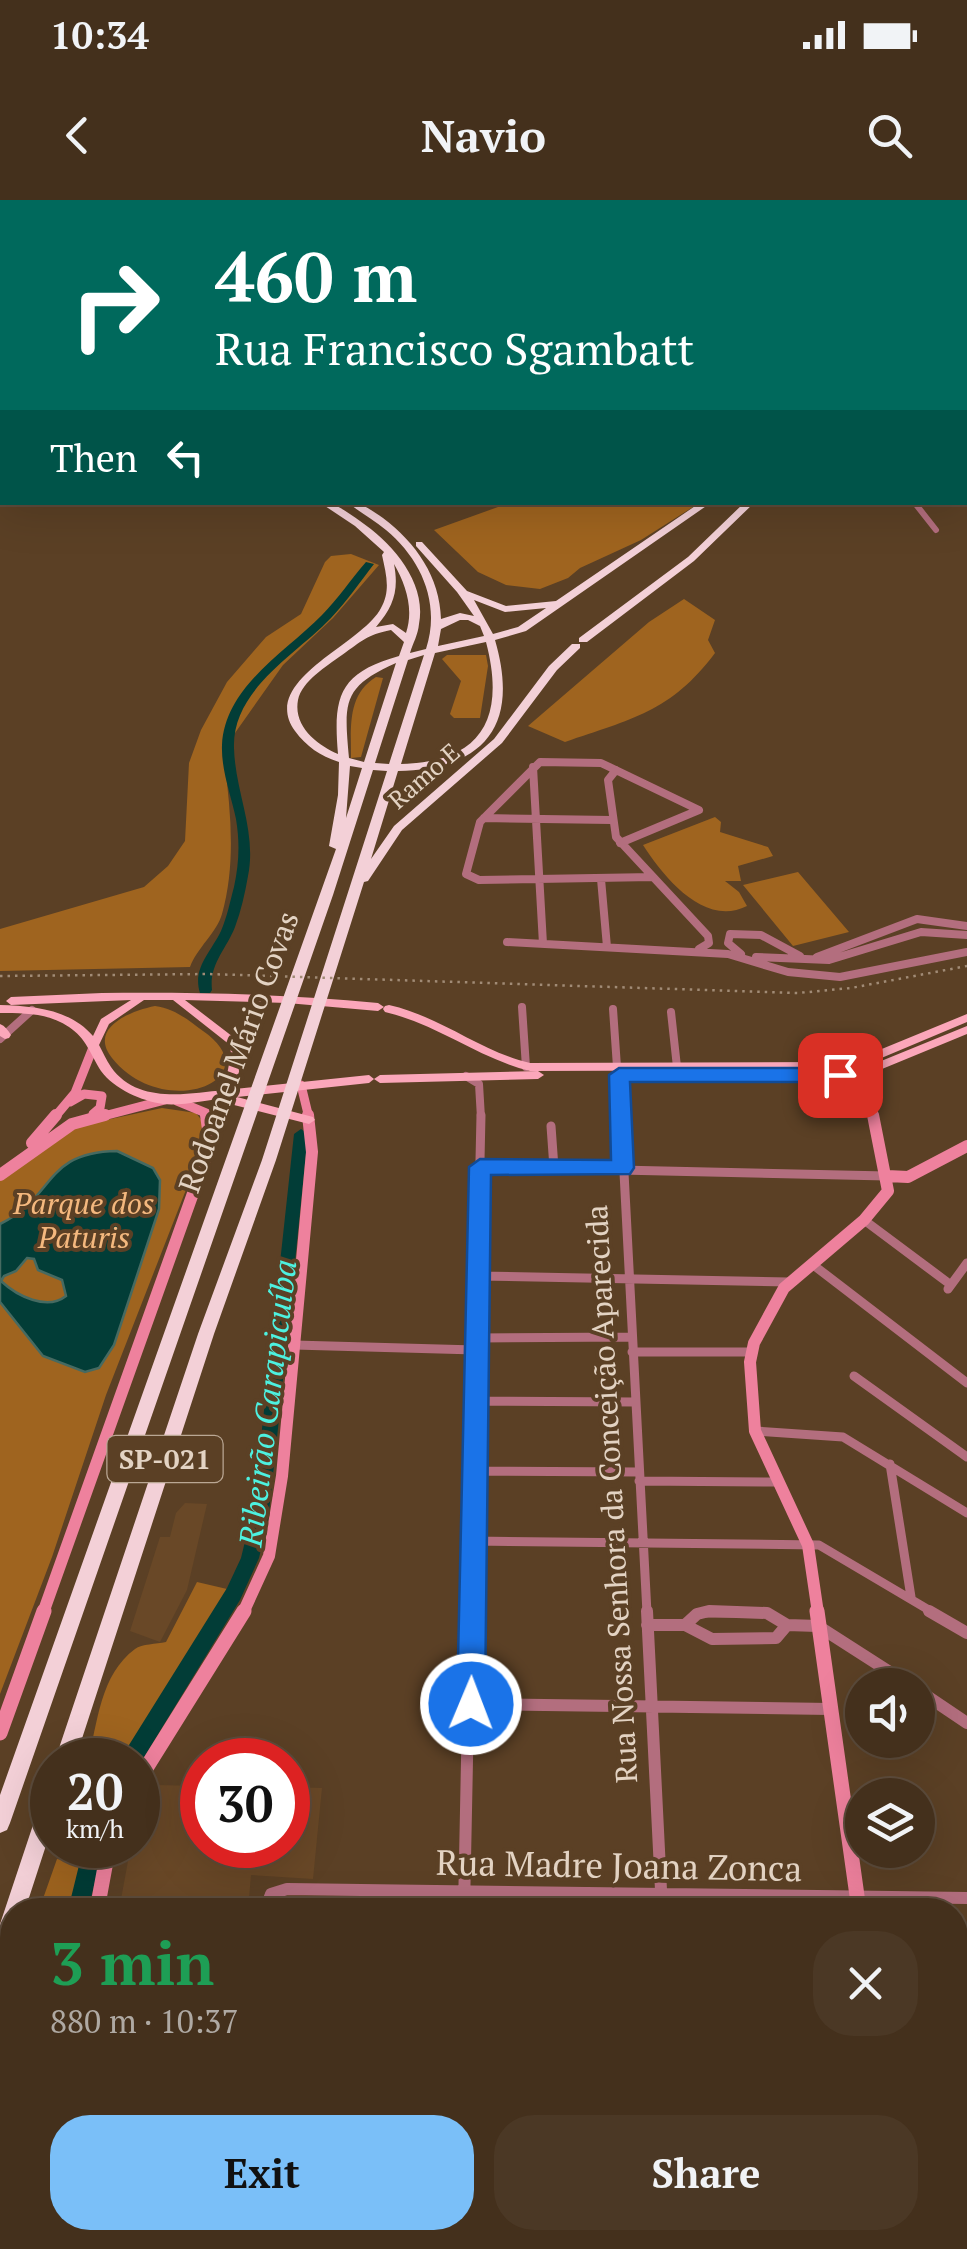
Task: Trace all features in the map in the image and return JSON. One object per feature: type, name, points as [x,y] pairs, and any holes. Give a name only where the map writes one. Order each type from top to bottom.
[{"type":"highway","name":"Rodoanel Mário Covas","points":[[0,1823],[298,970],[328,895],[415,622],[412,588],[402,564],[380,540],[328,505]]},
{"type":"highway","name":"Rodoanel Mário Covas","points":[[72,1738],[206,1334],[269,1160],[437,627],[438,603],[416,554],[392,526],[356,505]]},
{"type":"highway","points":[[328,895],[344,792],[343,699],[359,677],[392,661],[502,637],[531,624],[704,505]]},
{"type":"highway","name":"Ramo E","points":[[354,894],[407,818],[494,746],[553,668],[606,619],[685,564],[748,505]]},
{"type":"highway","points":[[392,526],[462,590],[486,604],[529,610],[564,601]]},
{"type":"highway","points":[[380,540],[392,566],[394,588],[386,610],[363,636],[306,678],[292,702],[300,732],[332,756],[369,766],[412,767],[460,755],[488,732],[497,680],[494,652],[484,625],[462,590]]},
{"type":"highway","points":[[437,627],[458,616],[484,625]]},
{"type":"highway","points":[[363,636],[393,627],[410,642]]},
{"type":"highway","points":[[19,1898],[30,1865]]},
{"type":"main road","points":[[0,1167],[33,1142],[66,1105],[98,1031],[114,1013],[149,998]]},
{"type":"main road","points":[[0,1733],[206,1161],[238,1054],[234,1043],[176,998]]},
{"type":"main road","points":[[0,1006],[176,998],[384,1008],[422,1017],[526,1066],[618,1071],[826,1076],[967,1030]]},
{"type":"main road","points":[[0,1006],[32,1010],[68,1022],[94,1045],[113,1077],[142,1094],[206,1113],[210,1131],[206,1161]]},
{"type":"main road","points":[[0,1175],[56,1132],[90,1116],[170,1100],[374,1079],[676,1067],[864,1066],[967,1018]]},
{"type":"main road","points":[[857,1898],[808,1545],[755,1431],[752,1352],[788,1282],[886,1197],[887,1176],[864,1066]]},
{"type":"main road","points":[[196,1098],[233,1074]]},
{"type":"main road","points":[[160,1746],[252,1598],[269,1556],[282,1476],[312,1152],[301,1085]]},
{"type":"main road","points":[[228,1092],[244,1106],[283,1111],[309,1120]]},
{"type":"main road","points":[[66,1105],[84,1094],[96,1093],[103,1101],[90,1116]]},
{"type":"main road","points":[[887,1176],[908,1176],[967,1146]]},
{"type":"main road","points":[[99,1898],[105,1868]]},
{"type":"street","points":[[792,200],[813,200]]},
{"type":"street","points":[[915,505],[936,530]]},
{"type":"street","points":[[620,843],[699,810],[616,770],[588,762],[543,762],[533,766],[484,818],[475,836],[467,876],[479,880],[652,877]]},
{"type":"street","points":[[533,766],[543,944]]},
{"type":"street","points":[[616,770],[608,780],[611,820],[620,843],[700,926],[710,942],[689,950]]},
{"type":"street","points":[[512,788],[536,793]]},
{"type":"street","points":[[484,818],[611,820]]},
{"type":"street","points":[[601,880],[607,946]]},
{"type":"street","points":[[819,960],[916,919],[967,926]]},
{"type":"street","points":[[700,926],[760,934],[779,952],[788,972]]},
{"type":"street","points":[[507,942],[747,955],[779,952],[819,960],[853,956],[920,930],[967,935]]},
{"type":"street","points":[[735,932],[727,940],[747,955],[788,972],[860,976],[967,952]]},
{"type":"street","points":[[522,1007],[526,1066]]},
{"type":"street","name":"Rua Nossa Senhora da Conceição Aparecida","points":[[613,1009],[661,1898]]},
{"type":"street","points":[[2,1034],[32,1010]]},
{"type":"street","points":[[671,1012],[676,1067]]},
{"type":"street","points":[[465,1898],[480,1167],[480,1090],[476,1081],[466,1076]]},
{"type":"street","points":[[551,1126],[554,1168]]},
{"type":"street","points":[[480,1167],[887,1176]]},
{"type":"street","points":[[864,1220],[949,1287],[967,1263]]},
{"type":"street","points":[[812,1264],[967,1383]]},
{"type":"street","points":[[479,1276],[788,1282]]},
{"type":"street","points":[[294,1345],[476,1344],[631,1337]]},
{"type":"street","points":[[632,1352],[752,1352]]},
{"type":"street","points":[[854,1376],[967,1457]]},
{"type":"street","points":[[474,1401],[635,1402]]},
{"type":"street","points":[[755,1431],[832,1434],[850,1440],[967,1513]]},
{"type":"street","points":[[890,1464],[912,1597]]},
{"type":"street","points":[[473,1471],[777,1482]]},
{"type":"street","points":[[473,1540],[819,1546],[967,1632]]},
{"type":"street","points":[[685,1625],[697,1614],[709,1612],[766,1613],[787,1626],[818,1626],[883,1668]]},
{"type":"street","points":[[647,1624],[685,1625],[712,1639],[770,1640],[787,1626]]},
{"type":"street","points":[[935,1701],[967,1723]]},
{"type":"street","points":[[471,1704],[831,1709]]},
{"type":"street","name":"Rua Madre Joana Zonca","points":[[269,1898],[287,1889],[661,1893],[760,1898]]},
{"type":"shaded area","points":[[185,1503],[207,1504],[187,1590],[160,1642],[130,1631],[160,1537],[170,1537],[176,1513]]},
{"type":"shaded area","points":[[160,1785],[180,1786],[180,1868],[310,1868],[310,1788],[322,1788],[313,1879],[251,1875],[249,1898],[121,1898],[127,1868],[160,1868]]},
{"type":"green space","points":[[498,507],[693,507],[641,540],[540,589],[506,585],[478,572],[434,530]]},
{"type":"green space","points":[[351,554],[379,565],[333,618],[283,665],[223,750],[231,832],[227,894],[219,921],[190,967],[0,971],[0,929],[144,887],[168,866],[185,841],[189,763],[201,730],[227,682],[266,637],[301,614],[325,562],[331,556]]},
{"type":"green space","points":[[684,599],[715,620],[708,640],[715,653],[682,689],[648,711],[565,742],[528,726],[649,622]]},
{"type":"green space","points":[[447,655],[486,655],[488,666],[480,718],[454,718],[450,714],[461,681],[442,659]]},
{"type":"green space","points":[[376,677],[383,678],[361,757],[351,758],[355,702]]},
{"type":"green space","points":[[715,817],[721,822],[720,832],[768,847],[773,856],[738,866],[741,881],[725,881],[739,892],[747,906],[731,911],[700,905],[686,895],[643,845]]},
{"type":"green space","points":[[798,872],[849,932],[793,946],[743,885]]},
{"type":"green space","points":[[155,1006],[186,1019],[221,1049],[225,1065],[218,1078],[203,1087],[182,1091],[158,1088],[134,1077],[112,1058],[106,1047],[108,1030],[124,1017]]},
{"type":"green space","name":"Parque dos Paturis","points":[[162,1108],[196,1113],[203,1122],[189,1182],[106,1395],[52,1557],[0,1694],[0,1178],[64,1129]]},
{"type":"green space","points":[[197,1582],[227,1589],[138,1738],[93,1738],[107,1686],[123,1660],[135,1649],[166,1642]]},
{"type":"green space","points":[[54,1868],[79,1868],[74,1898],[43,1898]]},
{"type":"water","points":[[117,1151],[153,1168],[160,1180],[159,1209],[114,1345],[99,1368],[85,1372],[43,1356],[0,1302],[0,1224],[18,1213],[62,1167],[93,1153]],"holes":[[[27,1258],[34,1259],[38,1270],[62,1280],[66,1296],[50,1302],[32,1300],[1,1281]]]},
{"type":"waterway","name":"Ribeirão Carapicuíba","points":[[205,990],[206,967],[231,921],[245,862],[242,819],[229,764],[228,742],[233,721],[255,684],[327,616],[369,564]]},
{"type":"waterway","name":"Ribeirão Carapicuíba","points":[[145,1738],[234,1594],[250,1558],[259,1521],[269,1438],[301,1134]]},
{"type":"waterway","name":"Ribeirão Carapicuíba","points":[[81,1898],[88,1868]]},
{"type":"railway","points":[[0,976],[208,974],[798,993],[851,988],[967,966]]},
{"type":"route","points":[[471,1704],[480,1167],[622,1168],[619,1075],[840,1075]]}]
